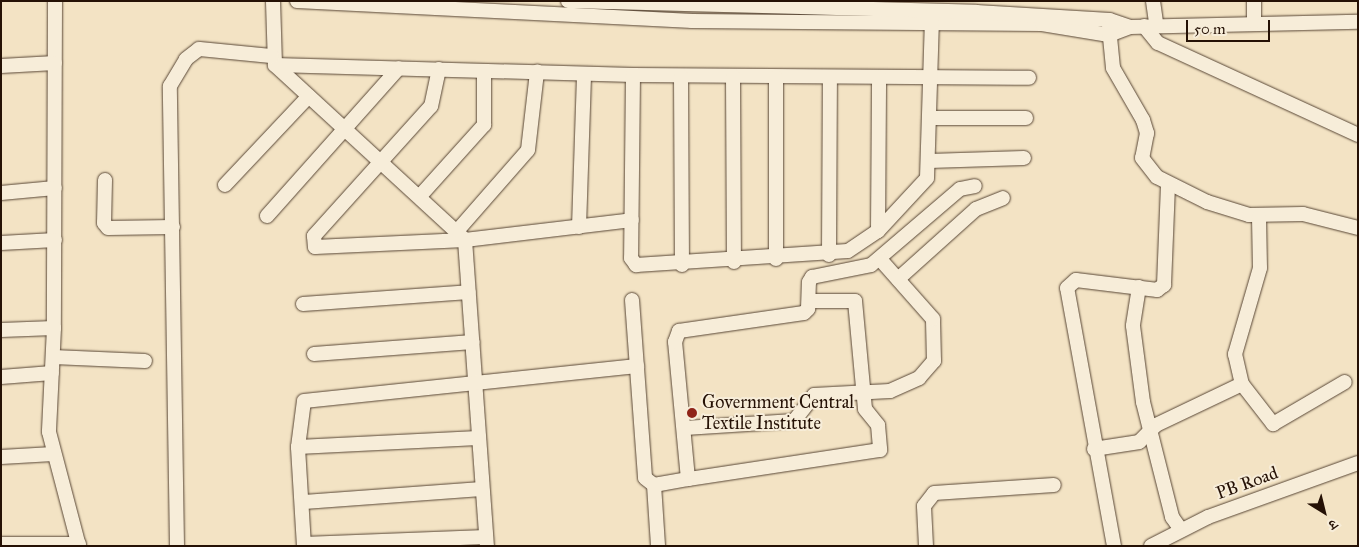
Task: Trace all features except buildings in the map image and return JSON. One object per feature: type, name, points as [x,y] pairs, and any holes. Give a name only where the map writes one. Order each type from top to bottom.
[{"type":"street","points":[[1,544],[79,545],[53,454],[49,432],[54,357],[56,1]]},
{"type":"street","points":[[273,1],[273,61],[382,164],[462,235],[473,342],[473,385],[486,542],[304,545],[304,502],[298,447],[304,401],[473,385],[637,366]]},
{"type":"street","points":[[297,1],[453,5],[692,22],[766,11]]},
{"type":"street","points":[[568,1],[766,11],[824,16],[932,18],[976,12],[1110,20],[1143,25],[1358,22]]},
{"type":"street","points":[[1143,25],[1152,1]]},
{"type":"street","points":[[1254,1],[1254,22]]},
{"type":"street","points":[[882,17],[896,6],[932,18]]},
{"type":"street","points":[[692,22],[694,7]]},
{"type":"street","points":[[976,12],[1109,34],[1143,25]]},
{"type":"street","points":[[632,75],[631,258],[636,265],[682,265],[828,255],[852,249],[878,231],[922,186],[929,161],[932,18]]},
{"type":"street","points":[[1110,20],[1109,34],[1115,76],[1146,127],[1144,164],[1168,184],[1207,202],[1259,218],[1303,214],[1358,228]]},
{"type":"street","points":[[1143,25],[1158,43],[1358,135]]},
{"type":"street","points":[[177,546],[172,228],[172,81],[199,48],[273,61],[439,70],[680,76],[1030,78]]},
{"type":"street","points":[[1,66],[55,63]]},
{"type":"street","points":[[267,216],[346,130],[399,68]]},
{"type":"street","points":[[439,70],[431,106],[382,164],[314,236],[315,247],[632,220]]},
{"type":"street","points":[[420,196],[484,125],[484,70]]},
{"type":"street","points":[[462,235],[528,150],[536,72]]},
{"type":"street","points":[[579,226],[584,74]]},
{"type":"street","points":[[680,76],[682,265]]},
{"type":"street","points":[[733,76],[734,262]]},
{"type":"street","points":[[776,77],[776,259]]},
{"type":"street","points":[[878,231],[879,77]]},
{"type":"street","points":[[828,255],[830,78]]},
{"type":"street","points":[[225,185],[309,96]]},
{"type":"street","points":[[930,118],[1026,118]]},
{"type":"street","points":[[929,161],[1024,158]]},
{"type":"street","points":[[105,180],[104,223],[108,228],[172,228]]},
{"type":"street","points":[[1114,546],[1094,450],[1067,288],[1076,280],[1157,290],[1164,285],[1168,184]]},
{"type":"street","points":[[688,480],[685,428],[675,342],[678,331],[799,314],[806,311],[812,277],[864,267],[880,259],[960,189],[975,186]]},
{"type":"street","points":[[1,193],[55,188]]},
{"type":"street","points":[[898,279],[976,209],[1003,198]]},
{"type":"street","points":[[1259,218],[1260,268],[1235,354],[1242,384],[1273,424],[1345,382]]},
{"type":"street","points":[[1,244],[55,240]]},
{"type":"street","points":[[685,428],[794,421],[814,395],[863,394],[909,385],[934,362],[933,319],[880,259]]},
{"type":"street","points":[[1139,288],[1134,337],[1150,429],[1172,517],[1182,530]]},
{"type":"street","points":[[303,304],[469,292]]},
{"type":"street","points":[[632,300],[644,478],[654,485],[875,455],[880,450],[880,430],[865,409],[855,301],[808,301]]},
{"type":"street","points":[[1,330],[54,328]]},
{"type":"street","points":[[314,354],[473,342]]},
{"type":"street","points":[[54,357],[144,361]]},
{"type":"street","points":[[1,377],[52,374]]},
{"type":"street","points":[[1094,450],[1139,442],[1150,429],[1242,384]]},
{"type":"street","points":[[298,447],[478,438]]},
{"type":"street","points":[[1,457],[53,454]]},
{"type":"street","name":"PB Road","points":[[1151,546],[1182,530],[1358,463]]},
{"type":"street","points":[[654,485],[658,546]]},
{"type":"street","points":[[926,546],[925,501],[934,493],[1054,485]]},
{"type":"street","points":[[304,502],[482,489]]},
{"type":"place","name":"Government Central Textile Institute","points":[[692,413]]}]
